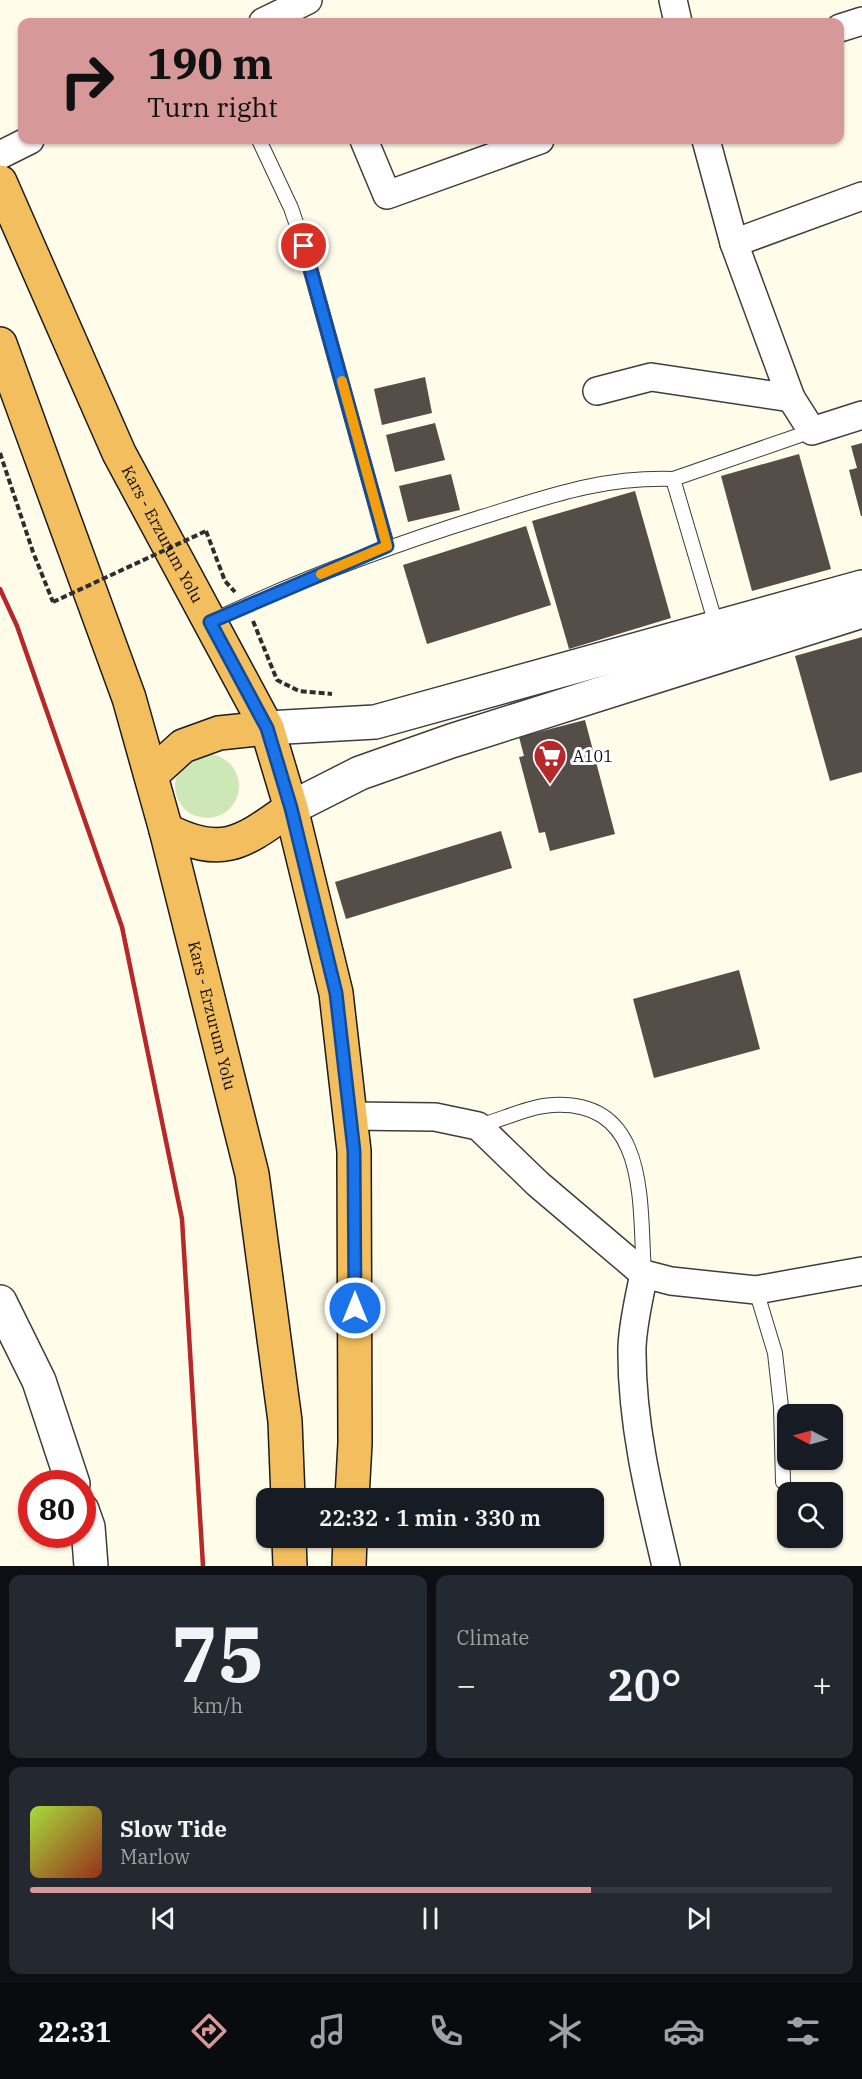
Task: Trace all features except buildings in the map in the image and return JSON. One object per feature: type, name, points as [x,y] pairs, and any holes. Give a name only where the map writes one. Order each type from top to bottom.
[{"type":"highway","name":"Kars - Erzurum Yolu","points":[[0,182],[119,453],[267,728],[291,808],[336,993],[350,1116],[354,1162],[356,1443],[353,1488]]},
{"type":"highway","name":"Kars - Erzurum Yolu","points":[[0,344],[129,698],[166,830],[252,1174],[285,1421],[288,1488]]},
{"type":"highway","points":[[151,775],[183,747],[219,733],[267,728]]},
{"type":"highway","points":[[166,830],[189,841],[221,846],[248,838],[291,808]]},
{"type":"highway","points":[[289,1548],[290,1566]]},
{"type":"highway","points":[[349,1566],[350,1548]]},
{"type":"street","points":[[271,18],[308,0],[315,18]]},
{"type":"street","points":[[674,0],[677,18]]},
{"type":"street","points":[[844,27],[862,21]]},
{"type":"street","points":[[0,155],[22,144]]},
{"type":"street","points":[[366,144],[387,195],[529,144]]},
{"type":"street","points":[[707,144],[734,243],[791,398],[812,431],[862,415]]},
{"type":"street","points":[[734,243],[862,196]]},
{"type":"street","points":[[597,391],[651,377],[791,398]]},
{"type":"street","points":[[267,728],[375,722],[862,587]]},
{"type":"street","points":[[291,808],[360,773],[451,741],[862,611]]},
{"type":"street","points":[[350,1116],[435,1116],[478,1126],[538,1184],[644,1274],[671,1281],[756,1290],[862,1271]]},
{"type":"street","points":[[644,1274],[633,1337],[633,1382],[646,1478],[666,1566]]},
{"type":"street","points":[[0,1302],[39,1381],[69,1470]]},
{"type":"street","points":[[90,1548],[91,1566]]},
{"type":"lane","points":[[261,144],[291,208],[304,246],[387,546]]},
{"type":"lane","points":[[210,622],[247,604],[387,546],[594,483],[636,479],[673,479],[812,431]]},
{"type":"lane","points":[[673,479],[717,628]]},
{"type":"lane","points":[[478,1126],[551,1105],[578,1106],[599,1113],[623,1137],[637,1166],[644,1274]]},
{"type":"lane","points":[[756,1290],[775,1353],[781,1407],[783,1482]]},
{"type":"path","points":[[0,453],[33,552],[53,602],[207,531],[225,581],[247,604],[277,680],[299,691],[337,694]]},
{"type":"green space","points":[[207,754],[219,756],[230,763],[237,774],[239,786],[237,798],[230,809],[219,816],[207,818],[195,816],[184,809],[177,798],[175,786],[177,774],[184,763],[195,756]]},
{"type":"railway","points":[[0,589],[17,626],[122,927],[182,1219],[203,1566]]},
{"type":"slow traffic","points":[[321,574],[387,546],[342,381]]},
{"type":"place","name":"A101","points":[[550,785]]},
{"type":"route","points":[[304,246],[387,546],[247,604],[210,622],[267,728],[310,880],[336,993],[354,1151],[355,1308]]}]
